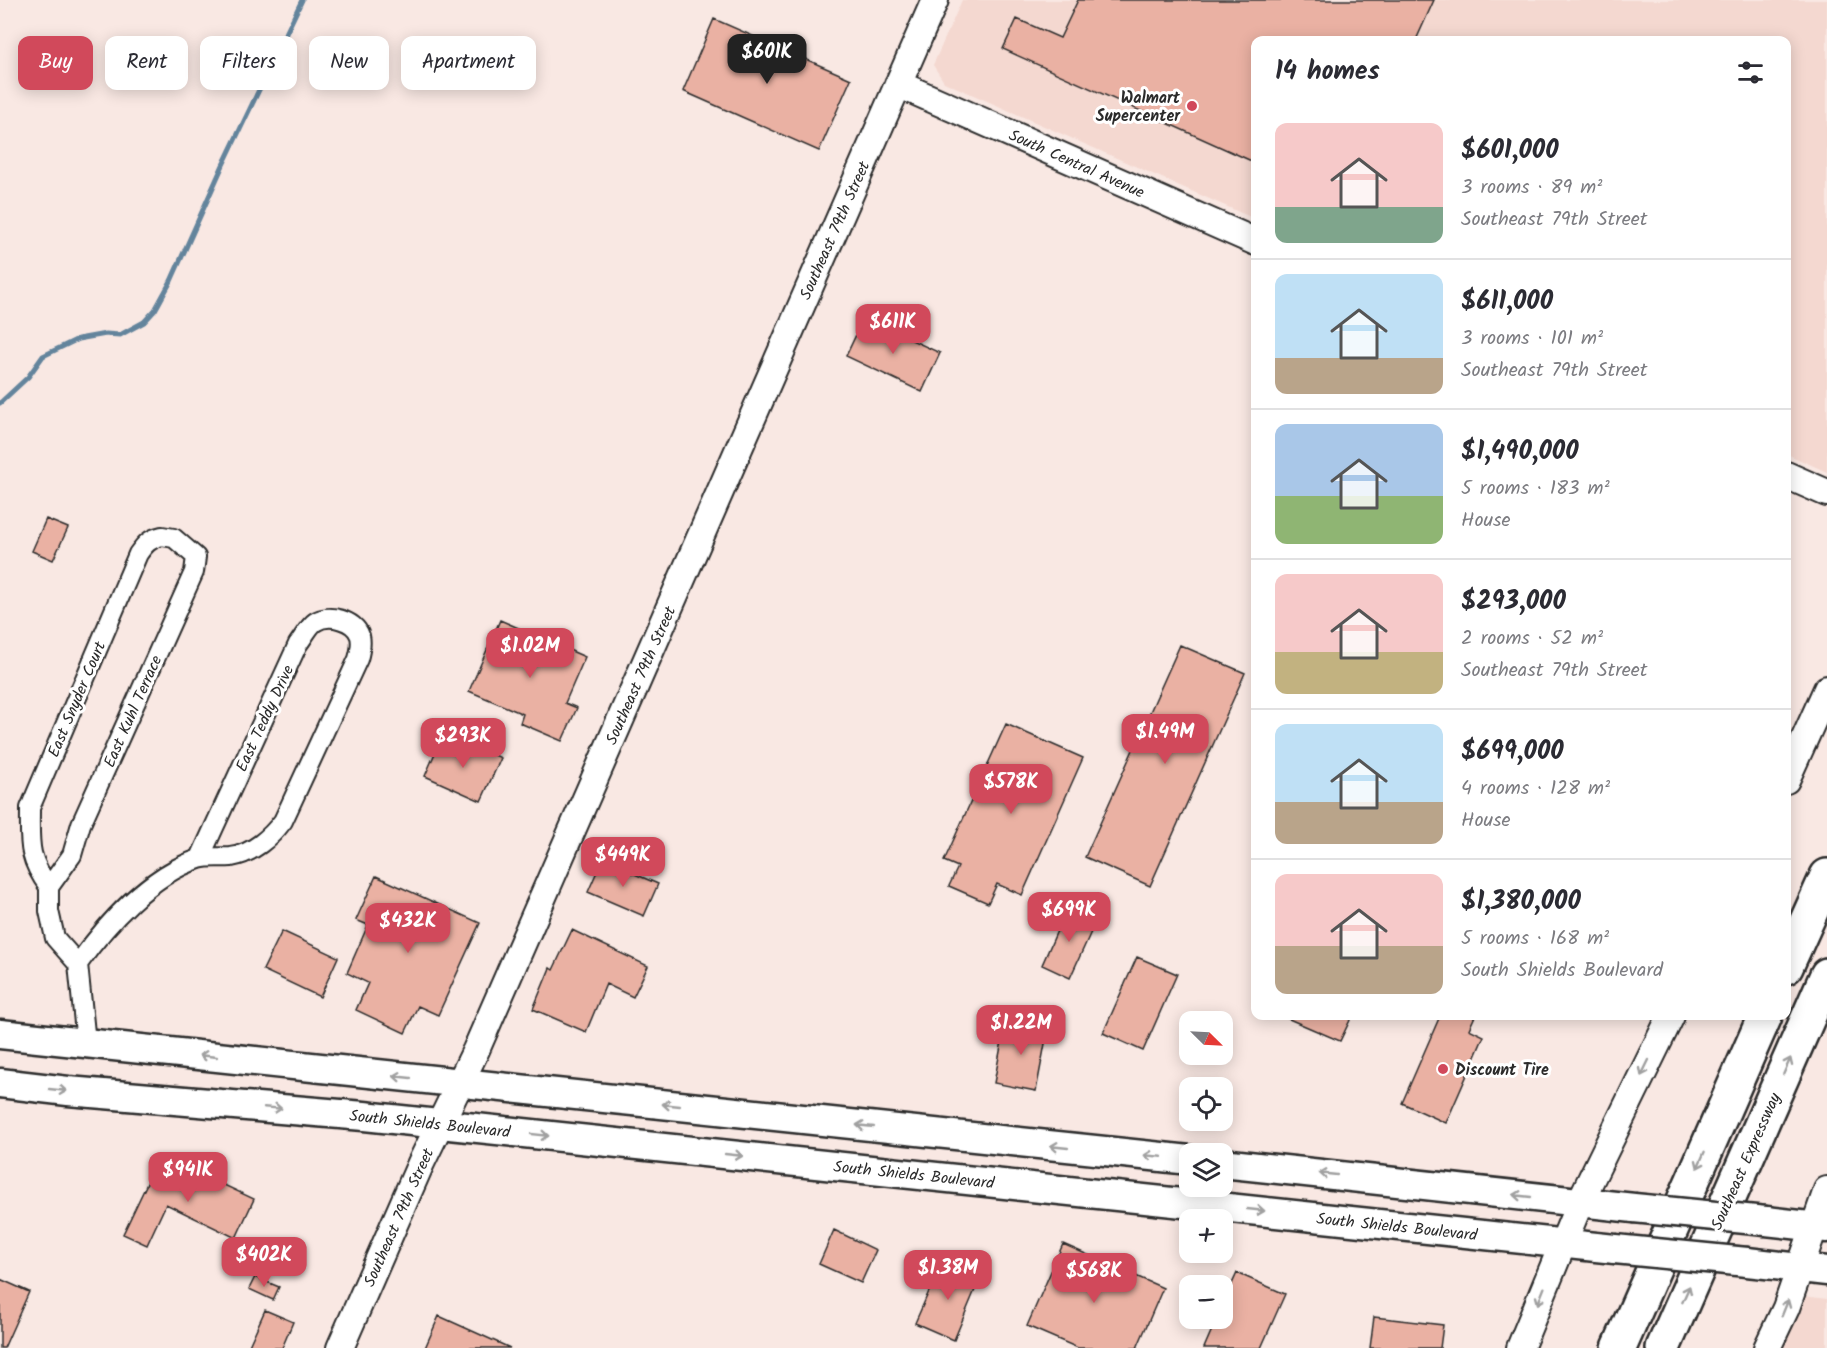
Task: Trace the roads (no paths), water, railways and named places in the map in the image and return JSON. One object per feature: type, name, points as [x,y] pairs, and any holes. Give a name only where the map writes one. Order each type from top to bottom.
[{"type":"highway","points":[[1791,956],[1827,876]]},
{"type":"highway","name":"Southeast Expressway","points":[[1663,1348],[1827,975]]},
{"type":"highway","points":[[1619,1348],[1763,1020]]},
{"type":"main road","points":[[0,1034],[1179,1159]]},
{"type":"main road","name":"South Shields Boulevard","points":[[0,1083],[440,1124],[1827,1271]]},
{"type":"main road","points":[[1115,1195],[1117,1153]]},
{"type":"main road","points":[[1233,1164],[1820,1228]]},
{"type":"street","name":"Southeast 79th Street","points":[[340,1348],[421,1163],[481,1040],[935,0]]},
{"type":"street","name":"South Central Avenue","points":[[898,84],[1251,240]]},
{"type":"street","points":[[1791,477],[1827,493]]},
{"type":"street","name":"East Snyder Court","points":[[49,887],[35,868],[30,843],[30,808],[138,554],[146,542],[153,538],[162,536],[174,538]]},
{"type":"street","name":"East Kuhl Terrace","points":[[49,887],[72,855],[81,824],[194,572],[196,557],[174,538]]},
{"type":"street","name":"East Teddy Drive","points":[[328,617],[343,620],[356,629],[360,643],[358,659],[283,821],[272,835],[253,849],[233,857],[200,858],[298,644],[315,622],[328,617]]},
{"type":"street","points":[[1791,769],[1827,689]]},
{"type":"street","points":[[78,964],[100,933],[146,888],[200,858]]},
{"type":"street","points":[[49,887],[49,911],[55,938],[78,964],[86,1043]]},
{"type":"street","points":[[1520,1348],[1580,1202],[1669,1020]]},
{"type":"street","points":[[1767,1348],[1785,1308],[1799,1267],[1820,1228],[1827,1190]]},
{"type":"waterway","points":[[0,403],[28,377],[43,356],[78,339],[106,334],[120,335],[144,322],[155,310],[171,281],[223,165],[302,0]]},
{"type":"place","name":"Walmart Supercenter","points":[[1192,106]]},
{"type":"place","name":"Discount Tire","points":[[1443,1069]]}]
